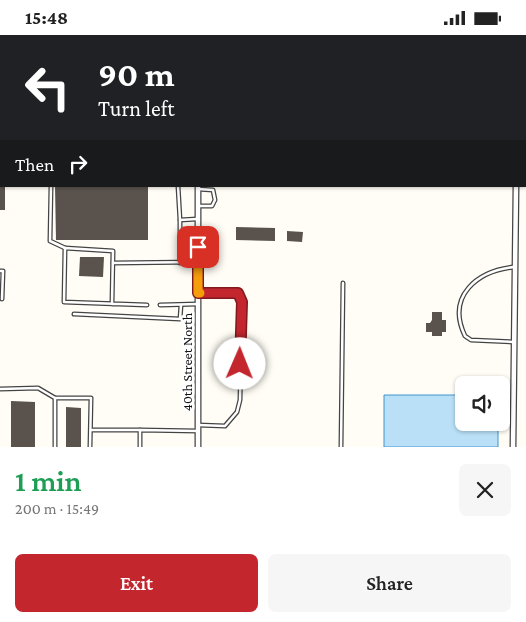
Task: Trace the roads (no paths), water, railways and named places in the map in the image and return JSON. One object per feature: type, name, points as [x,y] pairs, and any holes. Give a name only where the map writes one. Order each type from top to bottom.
[{"type":"street","points":[[513,447],[516,187]]},
{"type":"street","name":"40th Street North","points":[[198,188],[198,447]]},
{"type":"lane","points":[[265,35],[284,35]]},
{"type":"lane","points":[[51,187],[50,241],[65,248],[113,251],[112,304]]},
{"type":"lane","points":[[178,187],[180,263]]},
{"type":"lane","points":[[198,188],[212,190],[215,200],[212,206],[199,207]]},
{"type":"lane","points":[[180,220],[198,219]]},
{"type":"lane","points":[[65,248],[64,302],[147,305]]},
{"type":"lane","points":[[113,263],[198,262]]},
{"type":"lane","points":[[514,267],[485,273],[464,293],[461,304],[462,329],[465,336],[471,340],[514,341]]},
{"type":"lane","points":[[0,271],[3,271],[2,299]]},
{"type":"lane","points":[[341,447],[344,283]]},
{"type":"lane","points":[[91,430],[225,426],[237,412],[240,399],[242,310],[238,293],[198,293]]},
{"type":"lane","points":[[160,305],[198,304]]},
{"type":"lane","points":[[74,314],[180,319],[181,305]]},
{"type":"lane","points":[[0,389],[38,389],[55,398],[91,398],[90,447]]},
{"type":"lane","points":[[55,398],[55,447]]},
{"type":"lane","points":[[140,430],[140,447]]},
{"type":"water","points":[[384,395],[455,395],[455,431],[498,431],[498,447],[384,447]]}]
